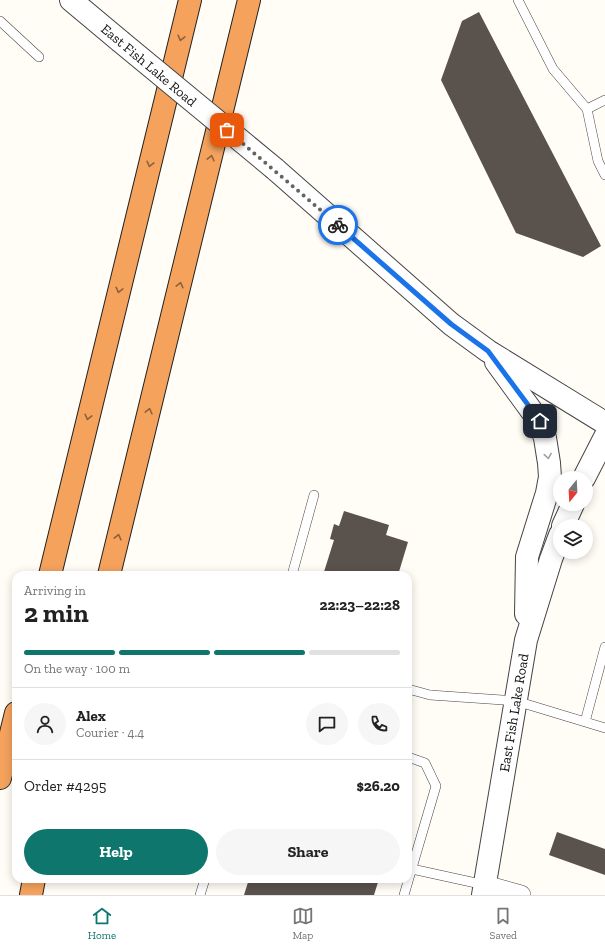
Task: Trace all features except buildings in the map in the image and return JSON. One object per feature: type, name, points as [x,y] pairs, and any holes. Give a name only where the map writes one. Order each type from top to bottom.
[{"type":"highway","points":[[51,571],[190,0]]},
{"type":"highway","points":[[110,571],[249,0]]},
{"type":"highway","points":[[0,778],[12,729]]},
{"type":"highway","points":[[31,895],[33,883]]},
{"type":"street","name":"East Fish Lake Road","points":[[71,0],[275,169],[451,324],[488,351],[605,423]]},
{"type":"street","points":[[488,351],[540,421],[545,438],[549,463],[550,477],[547,493],[527,558],[526,640]]},
{"type":"street","points":[[588,471],[605,437]]},
{"type":"street","name":"East Fish Lake Road","points":[[484,890],[526,640],[553,552]]},
{"type":"street","points":[[484,890],[521,895]]},
{"type":"lane","points":[[518,0],[553,69],[587,109],[598,161],[605,176]]},
{"type":"lane","points":[[0,21],[39,57]]},
{"type":"lane","points":[[587,109],[605,100]]},
{"type":"lane","points":[[293,571],[314,495]]},
{"type":"lane","points":[[585,722],[605,647]]},
{"type":"lane","points":[[412,690],[430,695],[516,701],[605,728]]},
{"type":"lane","points":[[412,758],[425,763],[436,786],[412,869],[484,890]]},
{"type":"lane","points":[[200,895],[204,883]]},
{"type":"lane","points":[[404,895],[408,883]]},
{"type":"way so far","points":[[227,130],[275,169],[338,225]]},
{"type":"route","points":[[338,225],[451,324],[488,351],[540,421]]}]
